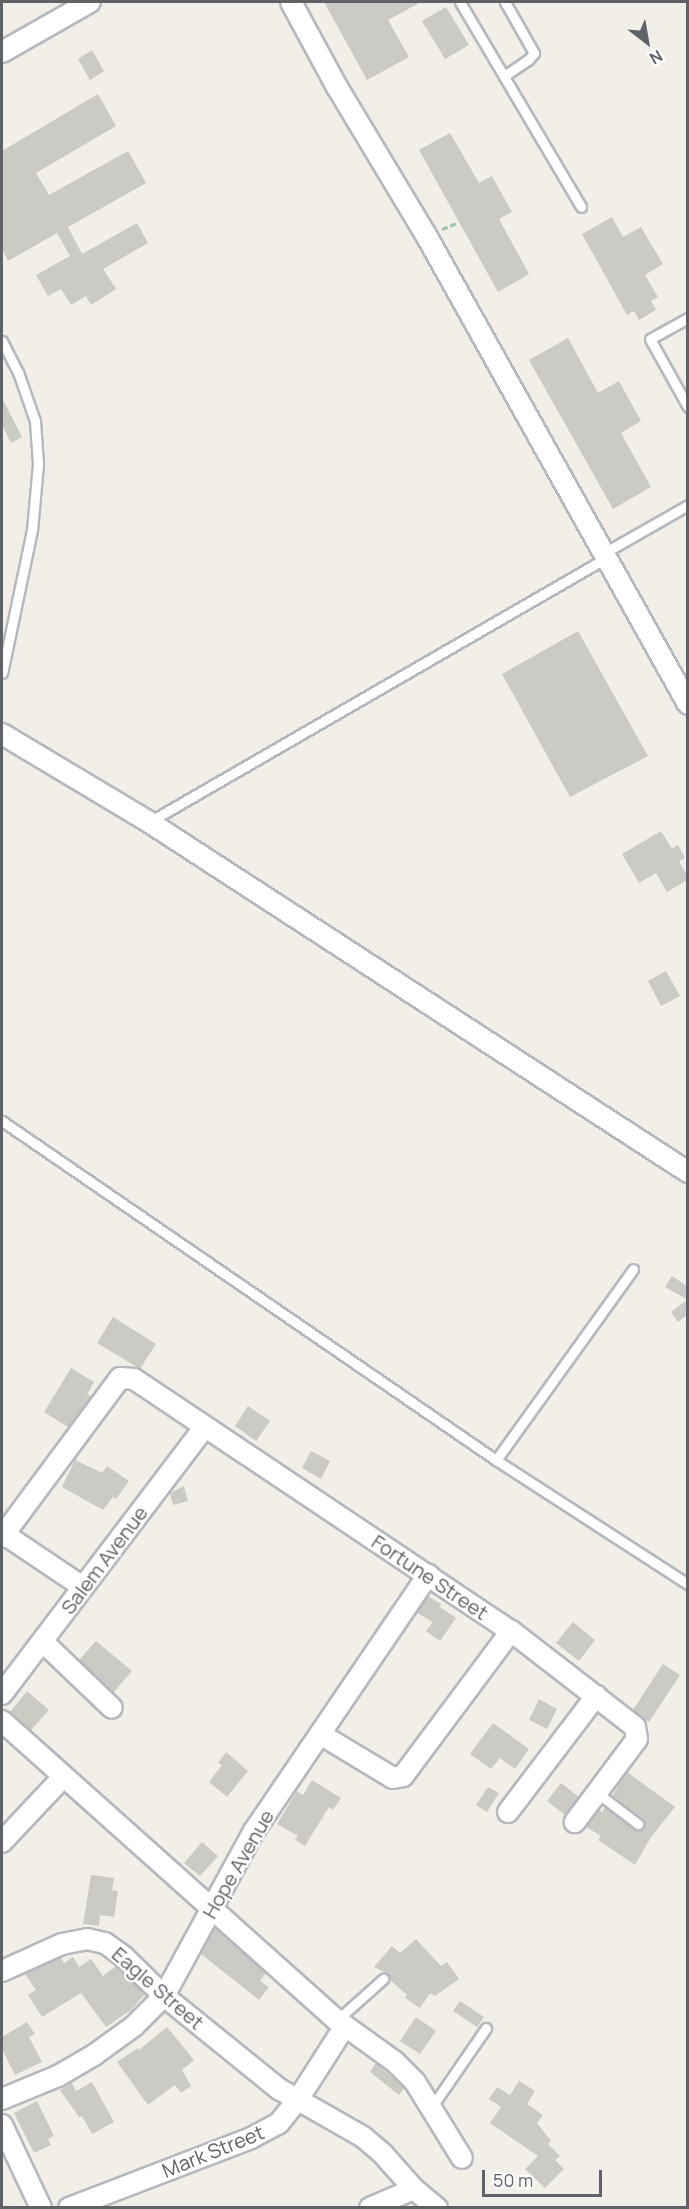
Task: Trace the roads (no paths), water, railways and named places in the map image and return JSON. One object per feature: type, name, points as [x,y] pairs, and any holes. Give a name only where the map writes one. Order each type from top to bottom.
[{"type":"street","points":[[2,52],[90,2]]},
{"type":"street","points":[[291,2],[337,87],[426,235],[687,704]]},
{"type":"street","points":[[2,734],[149,822],[687,1172]]},
{"type":"street","name":"Fortune Street","points":[[3,1536],[120,1378],[134,1379],[511,1631],[635,1727],[638,1732],[637,1739],[574,1822]]},
{"type":"street","name":"Salem Avenue","points":[[2,1694],[205,1427]]},
{"type":"street","points":[[3,1536],[83,1587]]},
{"type":"street","name":"Hope Avenue","points":[[2,2099],[58,2076],[94,2055],[134,2026],[164,1996],[254,1831],[428,1575]]},
{"type":"street","points":[[320,1734],[384,1774],[393,1778],[403,1776],[511,1631]]},
{"type":"street","points":[[43,1642],[112,1708]]},
{"type":"street","points":[[508,1812],[596,1696]]},
{"type":"street","points":[[2,1721],[211,1910],[341,2023],[395,2062],[415,2082],[430,2110],[462,2158]]},
{"type":"street","points":[[2,1842],[63,1777]]},
{"type":"street","name":"Eagle Street","points":[[2,1971],[62,1944],[87,1939],[105,1943],[123,1956],[164,1996],[257,2072],[297,2101],[363,2137],[414,2189],[437,2208]]},
{"type":"street","name":"Mark Street","points":[[69,2208],[250,2138],[279,2123],[297,2101],[341,2023]]},
{"type":"street","points":[[2,2125],[41,2208]]},
{"type":"street","points":[[370,2208],[414,2189]]},
{"type":"lane","points":[[460,2],[581,207]]},
{"type":"lane","points":[[504,76],[528,60],[534,52],[505,2]]},
{"type":"lane","points":[[687,318],[650,339],[687,407]]},
{"type":"lane","points":[[2,342],[18,372],[34,421],[38,464],[32,530],[2,674]]},
{"type":"lane","points":[[149,822],[605,556],[687,505]]},
{"type":"lane","points":[[2,1121],[496,1460],[687,1584]]},
{"type":"lane","points":[[496,1460],[633,1269]]},
{"type":"lane","points":[[596,1792],[638,1824]]},
{"type":"lane","points":[[341,2023],[383,1979]]},
{"type":"lane","points":[[430,2110],[486,2028]]}]
